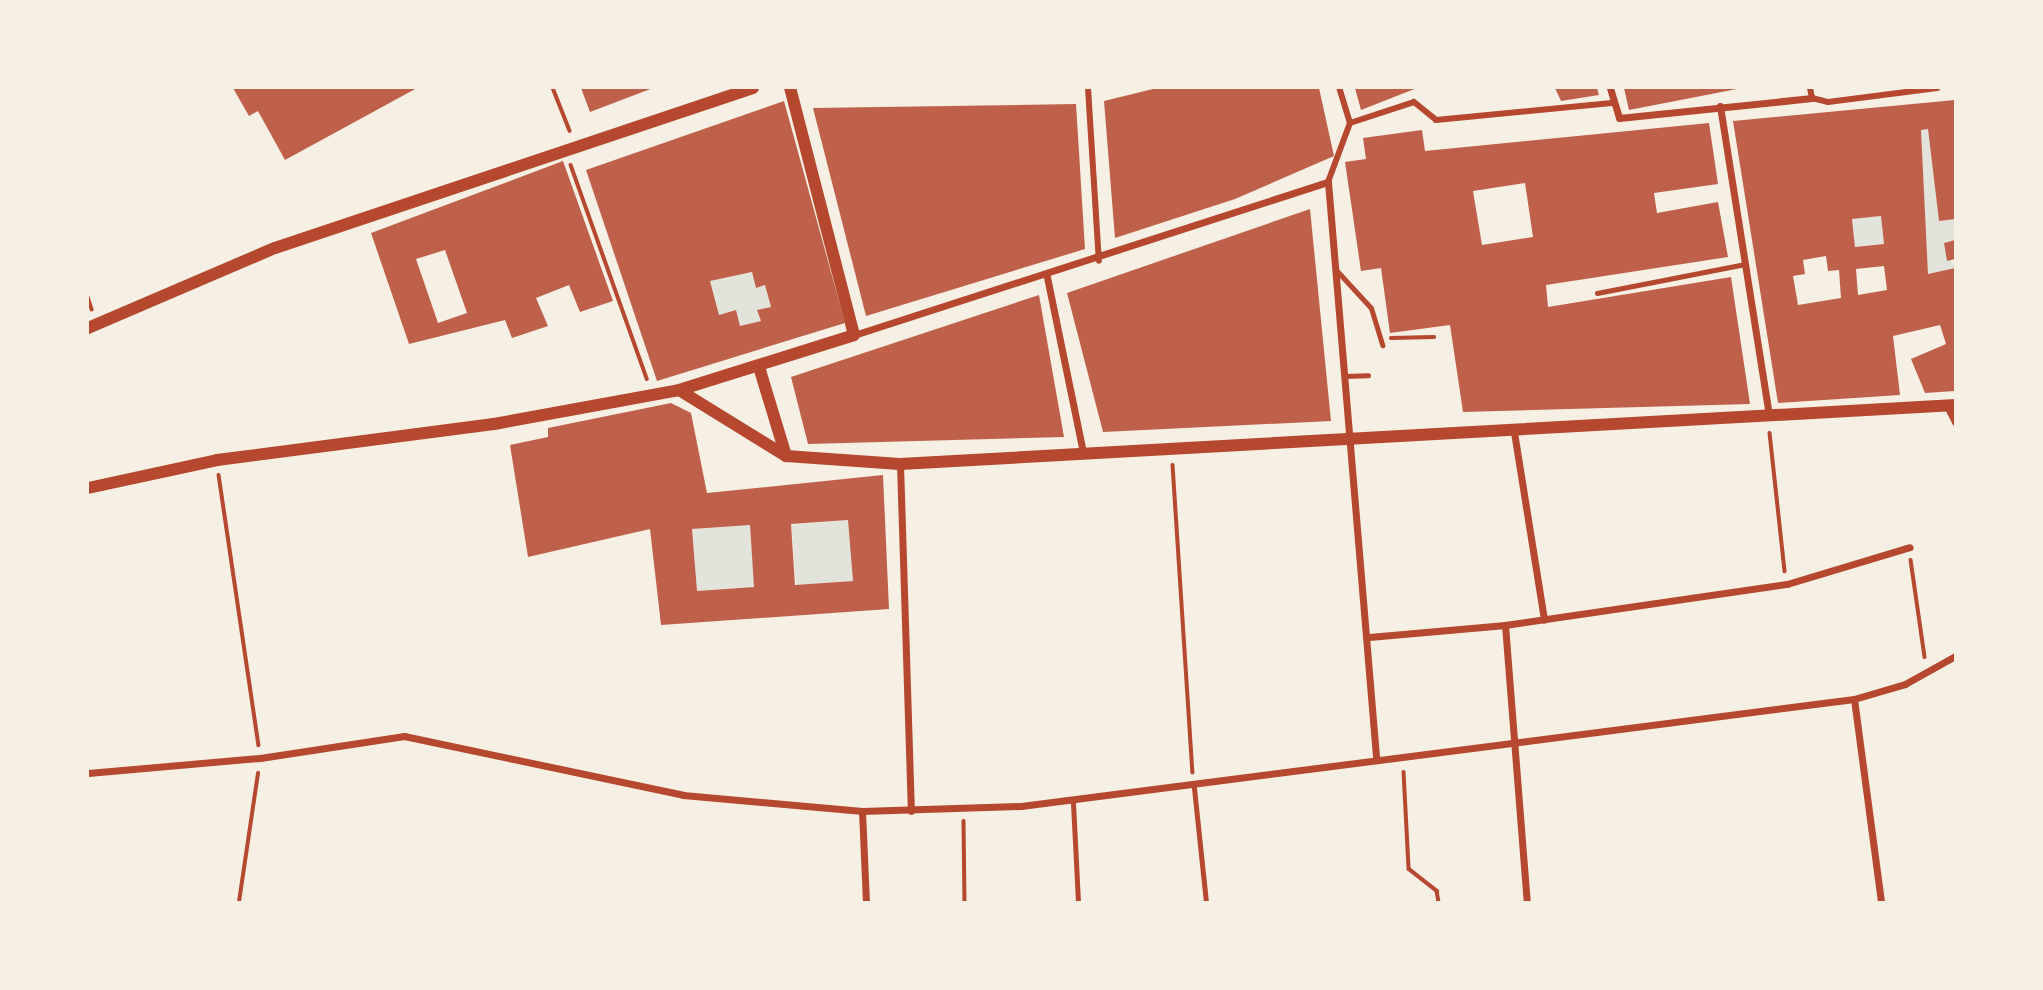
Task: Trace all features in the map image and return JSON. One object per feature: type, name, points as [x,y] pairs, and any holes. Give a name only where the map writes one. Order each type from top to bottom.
[{"type":"street","points":[[88,328],[275,248],[736,89],[753,88]]},
{"type":"street","points":[[790,88],[854,335]]},
{"type":"street","points":[[1088,88],[1099,261]]},
{"type":"street","points":[[1339,88],[1350,123],[1328,181],[1348,440],[1369,637],[1376,756]]},
{"type":"street","points":[[1610,88],[1619,118],[1720,106],[1937,88]]},
{"type":"street","points":[[1810,88],[1812,98]]},
{"type":"street","points":[[1350,123],[1414,102],[1436,120],[1614,103]]},
{"type":"street","points":[[1720,106],[1769,415]]},
{"type":"street","points":[[88,488],[217,460],[495,424],[679,390],[1099,261],[1328,181]]},
{"type":"street","points":[[1047,277],[1083,453]]},
{"type":"street","points":[[759,367],[786,456]]},
{"type":"street","points":[[679,390],[786,456],[900,464],[1951,406],[1955,422]]},
{"type":"street","points":[[1514,432],[1544,620]]},
{"type":"street","points":[[900,464],[911,811]]},
{"type":"street","points":[[1369,637],[1544,620],[1787,583],[1910,547]]},
{"type":"street","points":[[1505,625],[1511,740],[1527,902]]},
{"type":"street","points":[[88,773],[260,758],[404,736],[682,795],[862,811],[1073,803],[1194,788],[1376,756],[1692,723],[1854,699],[1927,673],[1955,656]]},
{"type":"street","points":[[1854,699],[1881,902]]},
{"type":"street","points":[[862,811],[866,902]]},
{"type":"lane","points":[[1597,293],[1745,264]]},
{"type":"lane","points":[[1337,271],[1371,307],[1382,345]]},
{"type":"lane","points":[[1344,376],[1368,375]]},
{"type":"lane","points":[[1194,788],[1206,902]]},
{"type":"lane","points":[[1073,803],[1078,902]]},
{"type":"path","points":[[553,88],[576,146]]},
{"type":"path","points":[[572,166],[652,394]]},
{"type":"path","points":[[1386,338],[1434,337]]},
{"type":"path","points":[[1769,415],[1787,583]]},
{"type":"path","points":[[1173,451],[1194,788]]},
{"type":"path","points":[[217,460],[260,758],[239,902]]},
{"type":"path","points":[[1910,547],[1927,673]]},
{"type":"path","points":[[1403,754],[1409,869],[1437,891],[1439,902]]},
{"type":"path","points":[[964,809],[965,902]]},
{"type":"shaded area","points":[[1928,129],[1939,220],[1955,219],[1955,240],[1944,243],[1955,268],[1928,274],[1921,130]]},
{"type":"shaded area","points":[[1881,216],[1884,244],[1855,247],[1852,219]]},
{"type":"shaded area","points":[[752,272],[756,287],[765,285],[771,307],[758,310],[761,321],[740,326],[736,311],[719,315],[710,281]]},
{"type":"shaded area","points":[[848,520],[853,581],[797,586],[791,525]]},
{"type":"shaded area","points":[[750,525],[754,587],[696,591],[692,529]]},
{"type":"building","points":[[233,88],[417,88],[285,160],[258,111],[249,116]]},
{"type":"building","points":[[581,88],[653,88],[590,112]]},
{"type":"building","points":[[1157,88],[1319,88],[1334,156],[1235,199],[1115,238],[1104,101]]},
{"type":"building","points":[[1355,88],[1417,88],[1361,110]]},
{"type":"building","points":[[1555,88],[1597,88],[1599,95],[1561,101]]},
{"type":"building","points":[[1624,88],[1737,88],[1737,89],[1629,110]]},
{"type":"building","points":[[1955,100],[1955,219],[1939,221],[1928,129],[1921,130],[1928,274],[1955,268],[1955,391],[1925,393],[1911,359],[1946,344],[1940,325],[1893,336],[1900,395],[1778,403],[1733,121]],"holes":[[[1881,216],[1884,244],[1855,247],[1852,219]],[[1826,256],[1828,271],[1839,270],[1841,298],[1798,305],[1793,276],[1805,274],[1803,260]],[[1884,266],[1887,290],[1858,295],[1856,269]]]},
{"type":"building","points":[[784,101],[845,323],[657,381],[586,170]],"holes":[[[752,272],[756,288],[765,285],[771,307],[757,310],[761,321],[740,326],[736,310],[719,315],[710,281]]]},
{"type":"building","points":[[1076,104],[1085,249],[866,316],[813,108]]},
{"type":"building","points":[[1709,123],[1718,184],[1654,193],[1657,213],[1718,202],[1728,257],[1546,285],[1548,307],[1731,277],[1750,404],[1463,412],[1450,325],[1390,333],[1381,268],[1361,271],[1345,162],[1366,159],[1363,138],[1422,130],[1425,151]],"holes":[[[1525,183],[1533,237],[1482,245],[1473,191]]]},
{"type":"building","points":[[563,161],[613,301],[580,312],[569,285],[536,298],[548,326],[512,338],[505,320],[409,344],[371,233]],"holes":[[[445,250],[467,313],[438,323],[416,259]]]},
{"type":"building","points":[[1310,209],[1331,421],[1103,432],[1067,293]]},
{"type":"building","points":[[1955,240],[1955,259],[1947,261],[1944,243]]},
{"type":"building","points":[[1039,295],[1064,437],[808,444],[791,377]]},
{"type":"building","points":[[671,403],[691,413],[707,493],[883,475],[889,609],[661,625],[650,529],[528,557],[510,445],[548,437],[548,428]],"holes":[[[848,520],[853,581],[795,585],[791,524]],[[750,525],[754,587],[697,591],[692,529]]]}]
